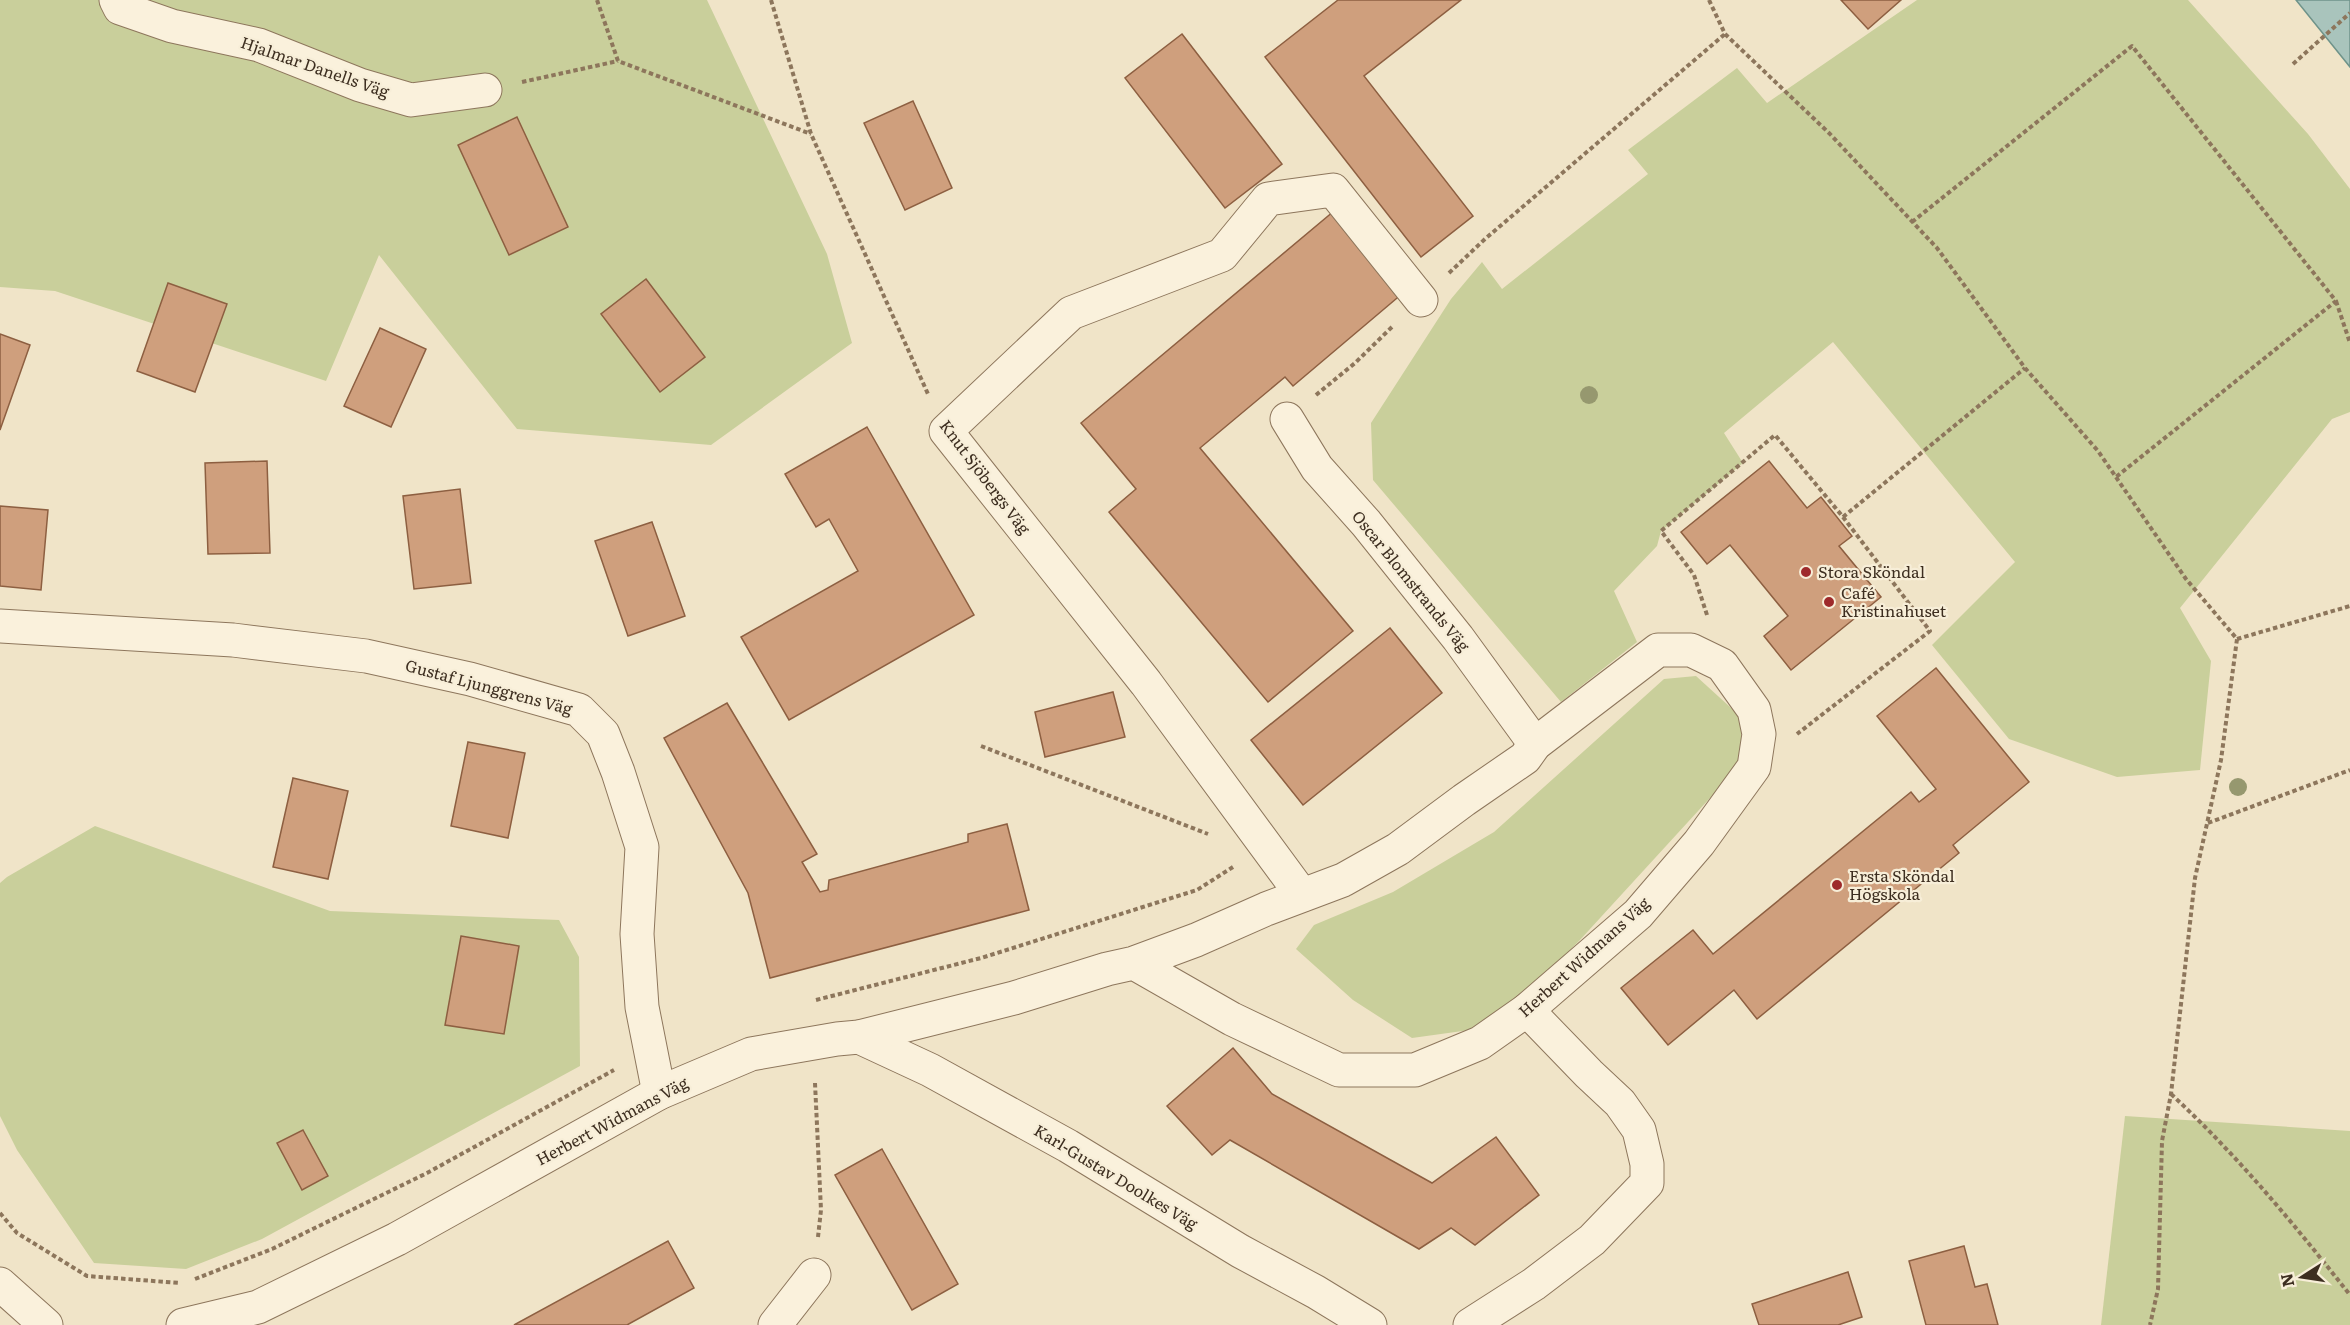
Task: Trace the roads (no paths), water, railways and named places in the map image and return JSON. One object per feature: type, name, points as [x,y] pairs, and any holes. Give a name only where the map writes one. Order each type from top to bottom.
[{"type":"street","name":"Hjalmar Danells Väg","points":[[116,0],[120,8],[172,26],[259,45],[360,85],[411,99],[485,90]]},
{"type":"street","name":"Knut Sjöbergs Väg","points":[[1302,896],[1146,683],[946,431],[1071,313],[1222,255],[1268,199],[1333,190],[1421,300]]},
{"type":"street","name":"Oscar Blomstrands Väg","points":[[1287,419],[1317,468],[1366,523],[1444,620],[1534,744]]},
{"type":"street","name":"Gustaf Ljunggrens Väg","points":[[0,626],[233,640],[366,656],[470,679],[579,710],[603,734],[642,847],[637,934],[642,1007],[659,1093]]},
{"type":"street","name":"Herbert Widmans Väg","points":[[183,1325],[258,1307],[397,1239],[659,1093],[751,1054],[859,1037],[1014,998],[1107,969],[1134,963],[1197,940],[1343,880],[1398,849],[1525,758],[1534,744],[1658,650],[1691,650],[1722,665],[1754,710],[1759,734],[1754,767],[1699,843],[1638,914],[1527,1010],[1480,1043],[1415,1070],[1339,1070],[1232,1019],[1134,963]]},
{"type":"street","points":[[1470,1325],[1534,1284],[1592,1240],[1647,1183],[1647,1164],[1639,1130],[1620,1103],[1527,1010]]},
{"type":"street","name":"Karl-Gustav Doolkes Väg","points":[[859,1037],[930,1070],[1068,1146],[1221,1239],[1370,1325]]},
{"type":"street","points":[[775,1325],[814,1275]]},
{"type":"street","points":[[0,1284],[46,1325]]},
{"type":"water","points":[[2296,0],[2350,0],[2350,67]]},
{"type":"place","name":"Stora Sköndal","points":[[1806,572]]},
{"type":"place","name":"Café Kristinahuset","points":[[1829,602]]},
{"type":"place","name":"Ersta Sköndal Högskola","points":[[1837,885]]}]
